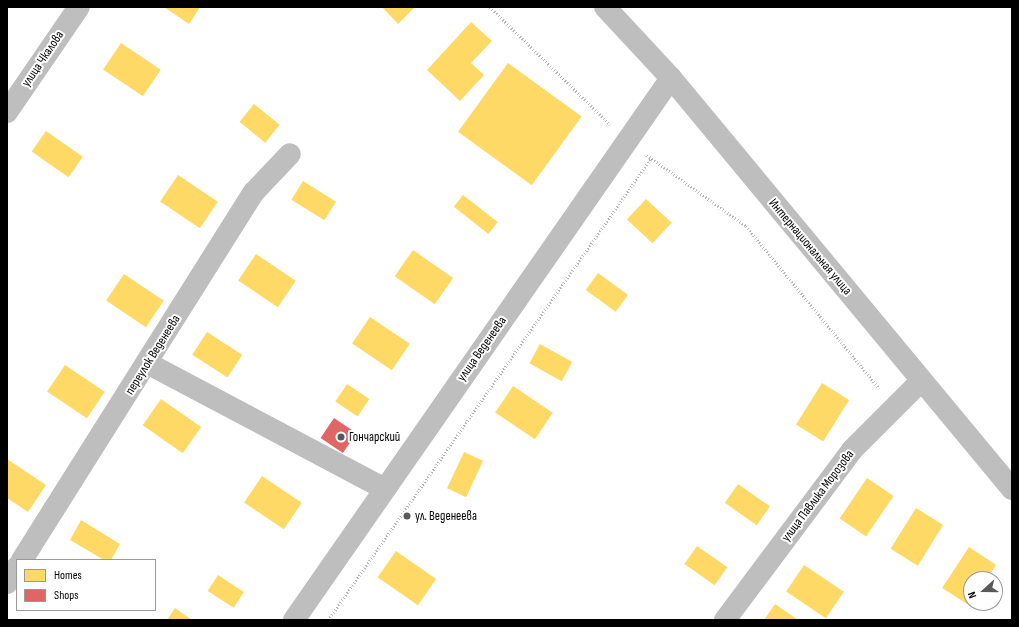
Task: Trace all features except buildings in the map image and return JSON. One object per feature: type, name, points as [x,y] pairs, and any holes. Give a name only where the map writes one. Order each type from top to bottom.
[{"type":"street","name":"улица Чкалова","points":[[7,112],[78,7]]},
{"type":"street","name":"Интернациональная улица","points":[[605,7],[671,78],[1012,489]]},
{"type":"street","name":"улица Веденеева","points":[[294,620],[671,78]]},
{"type":"street","name":"переулок Веденеева","points":[[23,559],[149,364],[254,192],[290,154]]},
{"type":"street","points":[[149,364],[385,489]]},
{"type":"street","name":"улица Павлика Морозова","points":[[725,620],[852,450],[921,381]]},
{"type":"street","points":[[7,583],[16,569]]},
{"type":"path","points":[[490,7],[627,141],[746,226],[895,407]]},
{"type":"path","points":[[328,620],[651,158]]},
{"type":"place","name":"Гончарский","points":[[341,437]]},
{"type":"place","name":"ул. Веденеева","points":[[407,516]]}]
